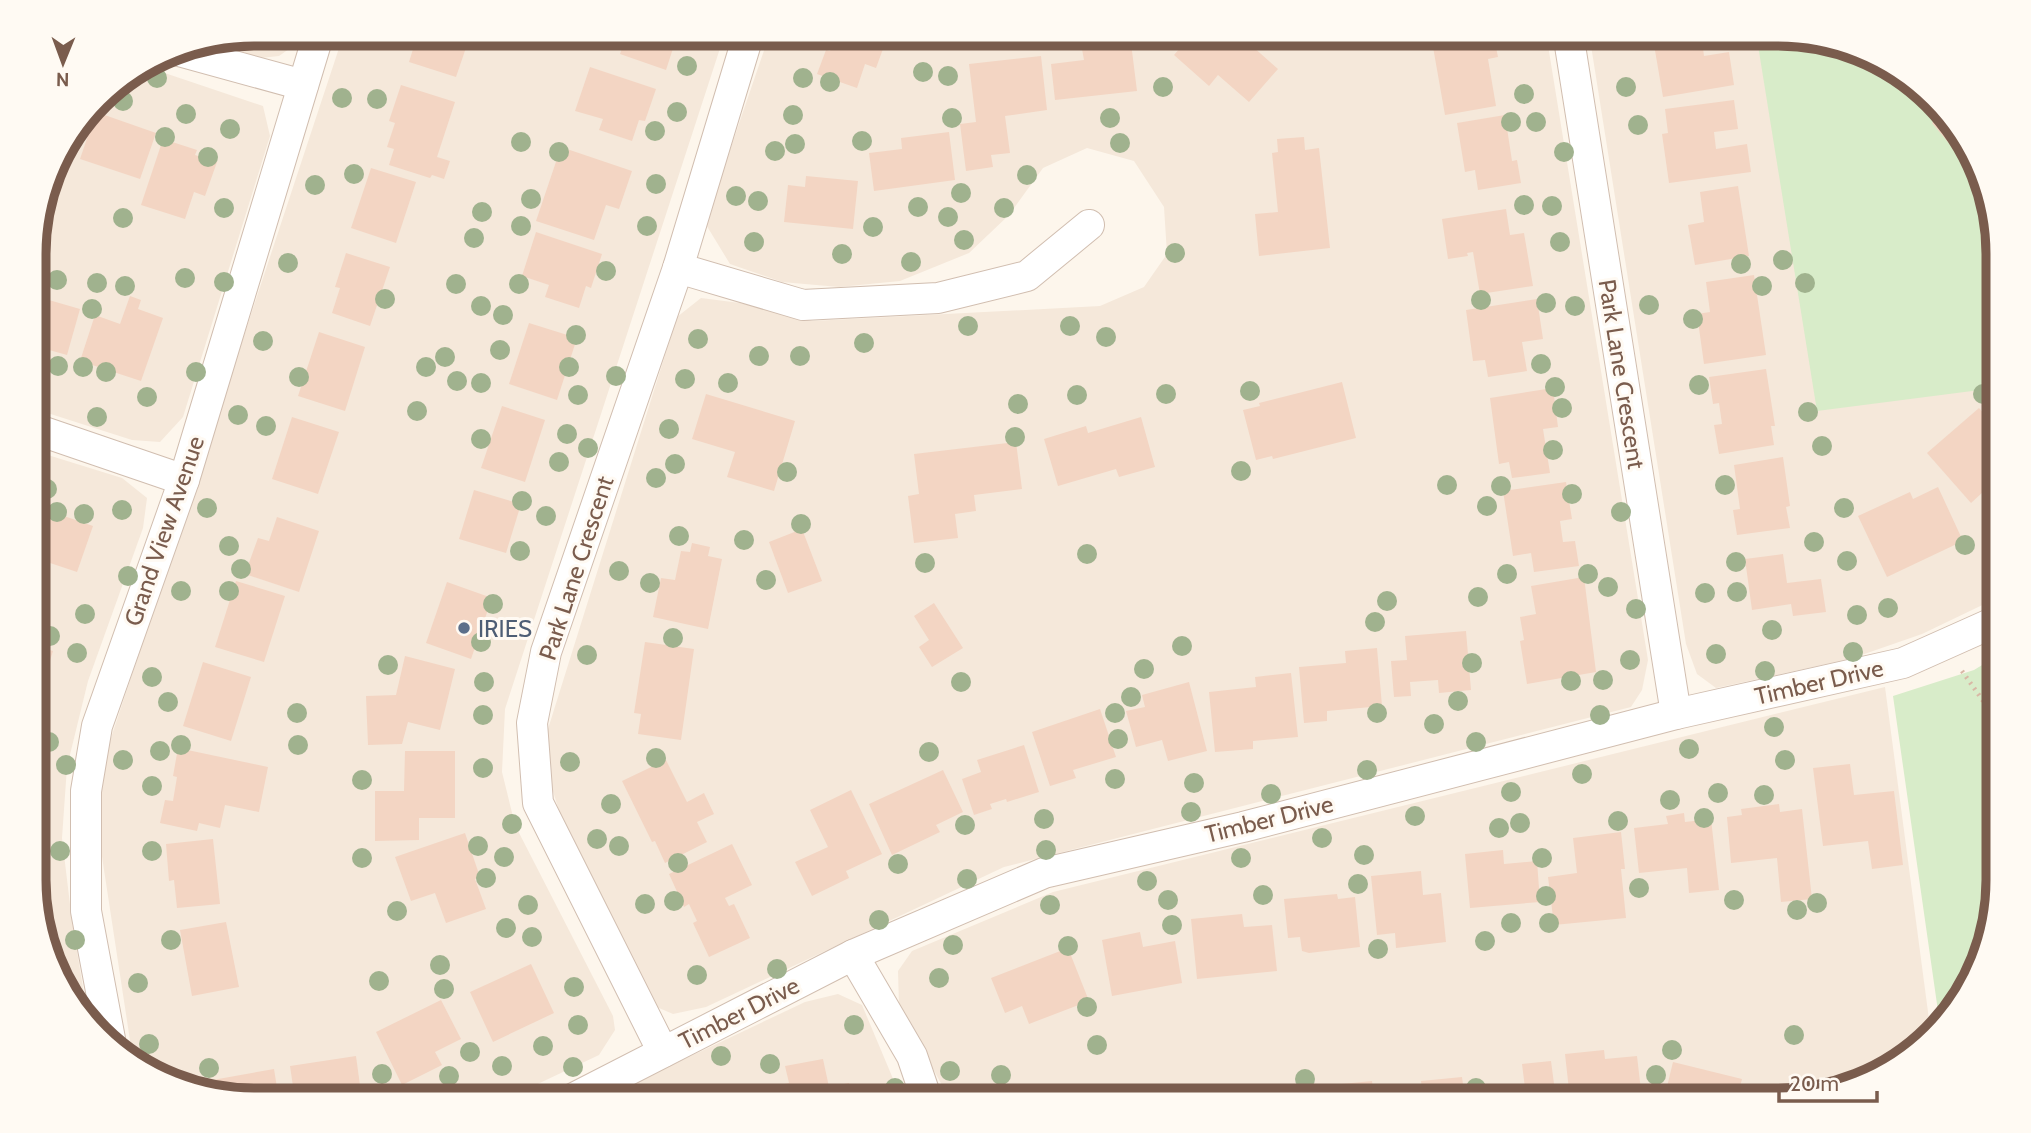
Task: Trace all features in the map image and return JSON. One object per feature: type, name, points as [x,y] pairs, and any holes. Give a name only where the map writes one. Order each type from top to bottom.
[{"type":"street","name":"Grand View Avenue","points":[[108,1028],[86,912],[86,791],[97,726],[184,480],[315,46]]},
{"type":"street","name":"Park Lane Crescent","points":[[663,1052],[538,803],[532,723],[546,652],[678,268],[745,46]]},
{"type":"street","name":"Park Lane Crescent","points":[[1571,46],[1675,714]]},
{"type":"street","points":[[194,55],[303,85]]},
{"type":"street","points":[[678,268],[803,304],[939,298],[1027,276],[1089,225]]},
{"type":"street","points":[[46,433],[184,480]]},
{"type":"street","name":"Timber Drive","points":[[594,1088],[853,954],[1045,873],[1243,827],[1675,714],[1903,663],[1985,626]]},
{"type":"street","points":[[853,954],[912,1056],[923,1088]]},
{"type":"path","points":[[1944,645],[1985,704]]},
{"type":"shaded area","points":[[293,46],[279,56],[260,58],[229,47]]},
{"type":"shaded area","points":[[340,46],[721,46],[505,709],[502,772],[515,825],[613,1016],[615,1030],[599,1055],[530,1088],[254,1088],[200,1080],[174,1072],[150,1060],[131,1047],[99,837],[101,788],[110,741]]},
{"type":"shaded area","points":[[766,46],[1548,46],[1648,660],[1642,690],[1631,707],[1004,867],[706,1007],[673,1014],[652,1005],[561,817],[548,775],[548,729],[677,317],[701,298],[740,303],[812,321],[1100,306],[1144,287],[1167,254],[1164,207],[1134,161],[1087,148],[1043,168],[1009,215],[969,253],[900,281],[839,287],[782,282],[730,264],[705,223]]},
{"type":"shaded area","points":[[1591,46],[1804,47],[1857,61],[1904,89],[1942,127],[1970,174],[1985,240],[1985,604],[1922,634],[1850,659],[1716,688],[1697,674],[1686,644]]},
{"type":"shaded area","points":[[156,70],[263,106],[270,136],[183,417],[160,442],[132,440],[46,413],[47,227],[61,174],[73,150],[97,116],[116,97]]},
{"type":"shaded area","points":[[46,454],[122,478],[147,498],[143,528],[88,681],[67,767],[62,838],[85,1001],[67,971],[53,933],[47,906]]},
{"type":"shaded area","points":[[1885,687],[1929,1020],[1904,1044],[1857,1072],[1791,1087],[943,1088],[899,1006],[898,971],[912,951],[1053,892]]},
{"type":"shaded area","points":[[838,994],[862,1005],[897,1088],[624,1088],[805,1002]]},
{"type":"green space","points":[[1758,46],[1804,47],[1831,53],[1857,61],[1904,89],[1942,127],[1958,150],[1970,174],[1981,213],[1985,240],[1985,379],[1980,390],[1817,411]]},
{"type":"green space","points":[[1985,663],[1985,893],[1970,959],[1958,983],[1938,1011],[1893,696],[1974,670]]},
{"type":"building","points":[[414,46],[467,46],[456,77],[409,62]]},
{"type":"building","points":[[623,46],[674,46],[666,70],[620,54]]},
{"type":"building","points":[[832,46],[884,46],[876,68],[865,64],[857,88],[817,74],[826,50],[830,51]]},
{"type":"building","points":[[1131,46],[1137,91],[1055,100],[1051,64],[1084,60],[1082,49]]},
{"type":"building","points":[[1182,46],[1252,46],[1278,69],[1249,102],[1218,75],[1209,86],[1174,55]]},
{"type":"building","points":[[1496,46],[1498,57],[1488,59],[1496,106],[1445,115],[1433,47]]},
{"type":"building","points":[[1654,46],[1703,46],[1704,56],[1729,52],[1734,85],[1663,97]]},
{"type":"building","points":[[1041,56],[1047,110],[1005,116],[1010,153],[991,155],[993,167],[966,171],[960,124],[976,122],[969,64]]},
{"type":"building","points":[[590,67],[656,89],[645,121],[639,120],[632,141],[599,130],[603,119],[575,111]]},
{"type":"building","points":[[401,85],[455,102],[437,157],[450,161],[444,179],[432,175],[430,178],[389,165],[394,149],[387,147],[395,123],[389,121]]},
{"type":"building","points":[[1734,100],[1738,129],[1714,132],[1716,149],[1747,144],[1751,172],[1669,183],[1662,134],[1668,133],[1665,109]]},
{"type":"building","points":[[100,113],[156,133],[140,179],[80,159],[93,122]]},
{"type":"building","points":[[1505,115],[1512,161],[1517,160],[1521,183],[1478,190],[1475,170],[1465,172],[1457,123]]},
{"type":"building","points":[[1936,120],[1959,152],[1957,153],[1932,123]]},
{"type":"building","points":[[949,132],[955,180],[874,191],[869,153],[902,149],[901,138]]},
{"type":"building","points":[[1304,137],[1305,150],[1319,148],[1330,248],[1259,256],[1255,214],[1278,212],[1272,153],[1278,152],[1277,139]]},
{"type":"building","points":[[163,139],[197,150],[195,155],[217,162],[205,196],[194,192],[185,219],[141,205]]},
{"type":"building","points":[[561,147],[632,171],[619,209],[606,205],[594,240],[536,221]]},
{"type":"building","points":[[371,168],[416,182],[396,243],[351,228]]},
{"type":"building","points":[[806,176],[858,181],[853,229],[784,222],[788,185],[805,187]]},
{"type":"building","points":[[1738,186],[1749,256],[1695,265],[1688,225],[1704,222],[1700,192]]},
{"type":"building","points":[[1506,209],[1510,235],[1524,233],[1533,286],[1480,294],[1473,252],[1467,253],[1468,256],[1448,259],[1442,219]]},
{"type":"building","points":[[536,232],[602,254],[591,288],[586,286],[579,308],[545,297],[549,285],[522,276]]},
{"type":"building","points":[[346,253],[390,267],[370,326],[332,313],[340,288],[335,287]]},
{"type":"building","points":[[1754,275],[1766,355],[1704,364],[1697,314],[1710,312],[1706,282]]},
{"type":"building","points":[[130,296],[141,300],[138,309],[163,318],[141,381],[80,361],[95,315],[120,324]]},
{"type":"building","points":[[46,299],[80,309],[67,355],[46,349]]},
{"type":"building","points":[[1537,299],[1543,339],[1522,342],[1527,371],[1488,377],[1485,360],[1473,361],[1466,310]]},
{"type":"building","points":[[529,323],[577,338],[557,400],[509,384]]},
{"type":"building","points":[[319,332],[365,347],[345,411],[298,396]]},
{"type":"building","points":[[1766,369],[1775,426],[1771,426],[1774,445],[1719,454],[1714,425],[1722,424],[1719,403],[1713,404],[1709,377]]},
{"type":"building","points":[[1342,382],[1356,438],[1273,459],[1272,456],[1256,460],[1243,410],[1260,406],[1259,403]]},
{"type":"building","points":[[1553,388],[1558,427],[1543,429],[1550,473],[1512,478],[1509,462],[1499,464],[1490,398]]},
{"type":"building","points":[[706,394],[795,421],[774,491],[727,477],[735,452],[692,439]]},
{"type":"building","points":[[502,406],[545,420],[525,482],[481,468]]},
{"type":"building","points":[[1979,408],[1985,415],[1985,490],[1971,503],[1927,453]]},
{"type":"building","points":[[292,417],[339,432],[318,494],[272,479]]},
{"type":"building","points":[[1141,417],[1155,467],[1119,477],[1116,469],[1058,486],[1044,439],[1086,426],[1088,433]]},
{"type":"building","points":[[1016,442],[1022,489],[974,495],[976,511],[955,514],[958,538],[914,543],[908,496],[919,494],[914,454]]},
{"type":"building","points":[[1783,457],[1790,506],[1786,507],[1790,528],[1737,535],[1733,510],[1740,509],[1734,465]]},
{"type":"building","points":[[1566,482],[1572,519],[1560,521],[1563,542],[1575,541],[1579,566],[1534,572],[1531,553],[1513,556],[1503,491]]},
{"type":"building","points":[[1938,487],[1963,541],[1887,577],[1858,516],[1910,492],[1913,499]]},
{"type":"building","points":[[474,490],[521,504],[506,553],[459,539]]},
{"type":"building","points":[[46,510],[93,526],[77,572],[46,562]]},
{"type":"building","points":[[277,517],[319,531],[299,592],[245,574],[258,538],[269,541]]},
{"type":"building","points":[[802,529],[822,581],[788,593],[769,542]]},
{"type":"building","points":[[692,543],[710,547],[708,556],[722,559],[708,629],[653,617],[661,578],[675,580],[681,551],[690,552]]},
{"type":"building","points":[[1783,554],[1787,583],[1821,579],[1826,612],[1793,616],[1791,604],[1752,610],[1745,559]]},
{"type":"building","points":[[1584,577],[1596,672],[1527,684],[1520,641],[1524,640],[1520,617],[1536,614],[1531,586]]},
{"type":"building","points":[[236,581],[285,596],[264,662],[215,647]]},
{"type":"building","points":[[447,582],[492,598],[471,659],[426,643]]},
{"type":"building","points":[[934,603],[963,648],[932,667],[919,647],[929,640],[914,616]]},
{"type":"building","points":[[1466,631],[1471,690],[1439,693],[1438,680],[1410,682],[1411,696],[1394,697],[1391,661],[1407,660],[1405,636]]},
{"type":"building","points":[[645,642],[694,649],[681,740],[638,734],[641,714],[634,713]]},
{"type":"building","points":[[1377,648],[1382,706],[1327,711],[1327,721],[1304,723],[1299,667],[1346,663],[1345,651]]},
{"type":"building","points":[[46,649],[53,651],[46,673]]},
{"type":"building","points":[[405,656],[455,669],[440,730],[408,722],[402,744],[368,745],[366,696],[396,695]]},
{"type":"building","points":[[203,662],[251,677],[231,741],[183,726]]},
{"type":"building","points":[[1291,673],[1298,737],[1253,741],[1253,749],[1215,752],[1209,692],[1256,687],[1255,677]]},
{"type":"building","points":[[1189,682],[1207,751],[1168,761],[1162,740],[1136,747],[1126,711],[1145,707],[1142,695]]},
{"type":"building","points":[[1100,709],[1116,757],[1073,770],[1076,778],[1050,786],[1032,732]]},
{"type":"building","points":[[1024,745],[1039,792],[1007,802],[1006,799],[990,804],[992,809],[974,815],[962,779],[981,772],[977,760]]},
{"type":"building","points":[[178,748],[268,767],[259,812],[225,805],[220,828],[199,823],[197,831],[160,823],[165,800],[173,801],[177,777],[173,776]]},
{"type":"building","points":[[405,751],[455,751],[455,818],[419,818],[419,840],[375,841],[375,791],[404,791]]},
{"type":"building","points":[[666,760],[687,802],[704,793],[714,814],[697,822],[707,842],[665,863],[622,781]]},
{"type":"building","points":[[1850,764],[1854,795],[1894,791],[1903,865],[1872,869],[1868,841],[1823,846],[1813,768]]},
{"type":"building","points":[[943,770],[963,812],[936,825],[940,832],[892,855],[869,804]]},
{"type":"building","points":[[851,790],[882,854],[846,871],[849,878],[812,896],[795,862],[828,847],[810,810]]},
{"type":"building","points":[[1779,804],[1780,812],[1802,809],[1812,899],[1781,902],[1777,858],[1731,863],[1727,817],[1742,815],[1741,809]]},
{"type":"building","points":[[1684,813],[1685,822],[1711,819],[1719,890],[1689,893],[1687,868],[1639,873],[1634,828],[1668,824],[1666,816]]},
{"type":"building","points":[[1621,832],[1625,869],[1621,869],[1626,918],[1554,925],[1548,877],[1577,873],[1573,838]]},
{"type":"building","points":[[465,833],[480,877],[475,879],[486,909],[446,923],[435,893],[411,901],[395,857]]},
{"type":"building","points":[[213,839],[220,904],[177,908],[174,880],[169,881],[166,844]]},
{"type":"building","points":[[732,844],[752,885],[725,898],[729,906],[734,904],[750,938],[709,957],[693,923],[697,921],[689,904],[684,907],[669,874]]},
{"type":"building","points":[[1503,850],[1504,864],[1537,861],[1540,902],[1470,908],[1465,854]]},
{"type":"building","points":[[1421,871],[1423,895],[1441,893],[1446,942],[1396,948],[1395,933],[1377,935],[1371,876]]},
{"type":"building","points":[[1337,894],[1338,899],[1355,897],[1360,947],[1309,953],[1302,951],[1300,937],[1288,938],[1284,899]]},
{"type":"building","points":[[1242,914],[1244,927],[1272,925],[1277,971],[1197,979],[1191,919]]},
{"type":"building","points":[[226,922],[239,987],[192,996],[180,930]]},
{"type":"building","points":[[1140,932],[1143,947],[1175,941],[1182,983],[1112,996],[1102,940]]},
{"type":"building","points":[[1068,948],[1089,1001],[1029,1024],[1022,1006],[1005,1013],[991,978]]},
{"type":"building","points":[[531,964],[554,1013],[493,1042],[470,992]]},
{"type":"building","points":[[441,1000],[461,1039],[435,1052],[442,1065],[402,1085],[376,1032]]},
{"type":"building","points":[[1604,1050],[1605,1059],[1637,1056],[1641,1087],[1569,1087],[1565,1054]]},
{"type":"building","points":[[356,1056],[360,1088],[293,1088],[290,1066]]},
{"type":"building","points":[[823,1059],[829,1087],[849,1083],[850,1088],[776,1088],[789,1083],[785,1066]]},
{"type":"building","points":[[1551,1061],[1554,1087],[1525,1087],[1522,1064]]},
{"type":"building","points":[[1673,1062],[1742,1079],[1740,1087],[1667,1087]]},
{"type":"building","points":[[274,1069],[277,1088],[227,1086],[207,1081]]},
{"type":"building","points":[[1462,1077],[1463,1087],[1422,1087],[1421,1081]]},
{"type":"building","points":[[1372,1081],[1373,1087],[1342,1087],[1342,1084]]},
{"type":"place","name":"IRIES","points":[[464,628]]}]
